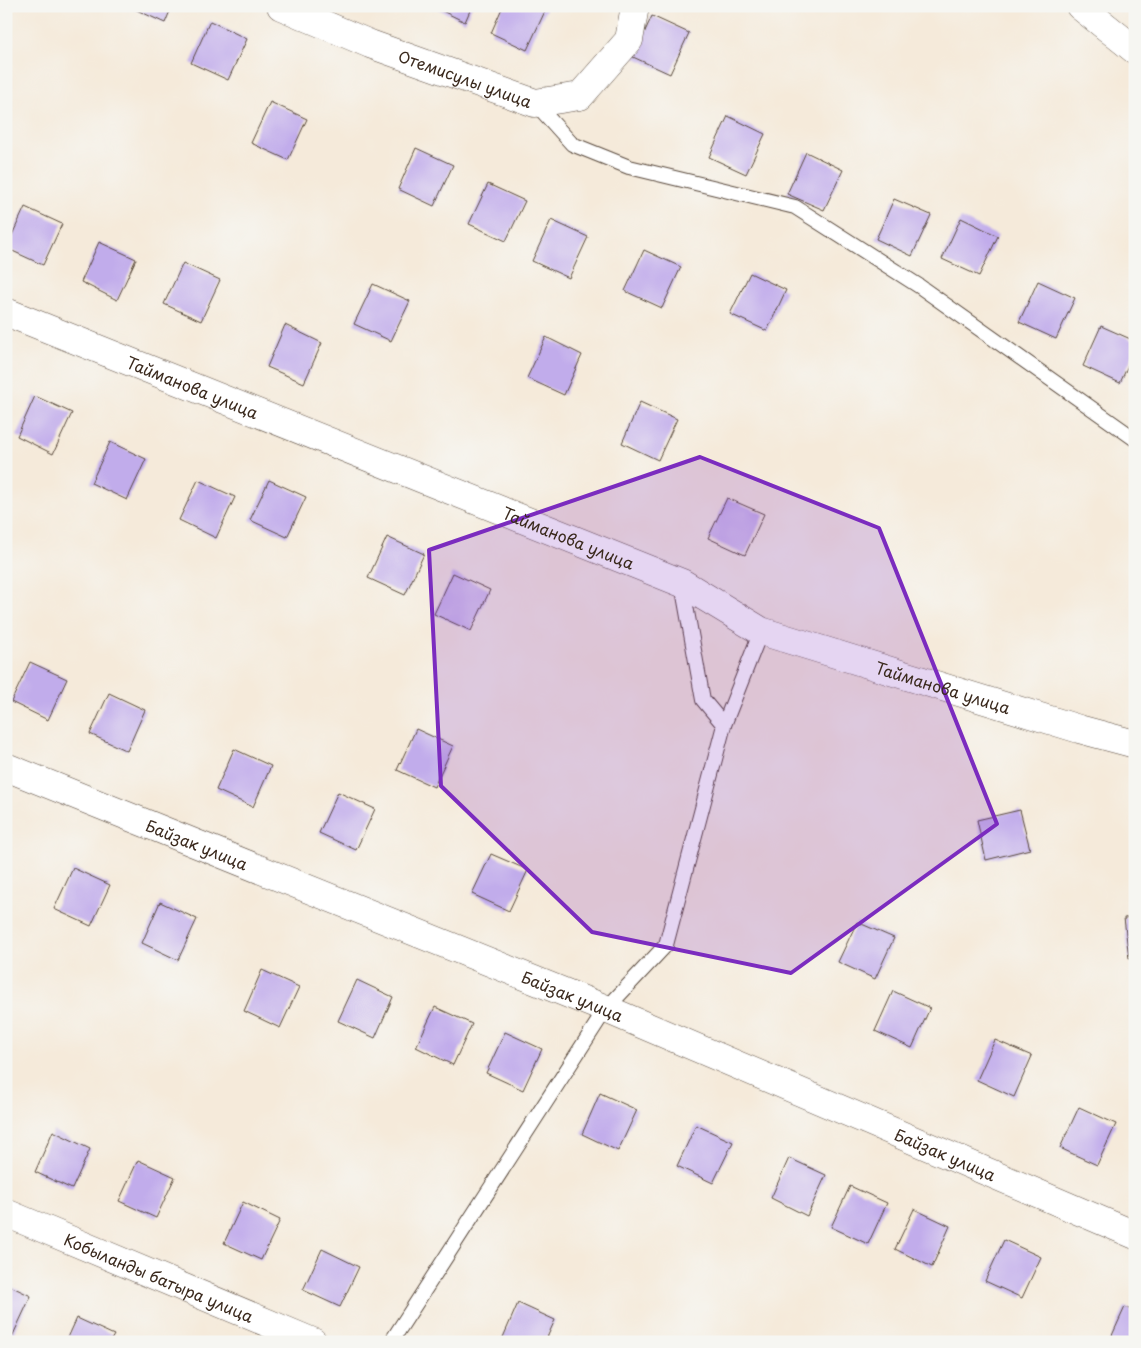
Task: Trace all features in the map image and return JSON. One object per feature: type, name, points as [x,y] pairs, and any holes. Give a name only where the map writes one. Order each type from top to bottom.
[{"type":"street","name":"Отемисулы улица","points":[[281,6],[370,44],[535,102],[580,96],[628,40],[635,6]]},
{"type":"street","points":[[1080,6],[1135,50]]},
{"type":"street","name":"Тайманова улица","points":[[6,312],[682,583],[761,631],[1079,729],[1135,744]]},
{"type":"street","name":"Байзак улица","points":[[6,767],[606,1009],[1135,1235]]},
{"type":"street","name":"Кобыланды батыра улица","points":[[6,1213],[313,1342]]},
{"type":"lane","points":[[535,102],[572,144],[629,167],[795,207],[920,286],[1135,439]]},
{"type":"lane","points":[[682,583],[703,700],[724,725]]},
{"type":"lane","points":[[391,1342],[606,1009],[666,945],[724,725],[761,631]]},
{"type":"highlighted area","points":[[700,457],[879,528],[997,824],[791,973],[592,932],[441,786],[429,550]]},
{"type":"building","points":[[128,6],[172,6],[165,23]]},
{"type":"building","points":[[432,6],[472,6],[465,22]]},
{"type":"building","points":[[503,6],[540,6],[546,9],[527,50],[491,33]]},
{"type":"building","points":[[652,16],[689,33],[670,74],[633,57]]},
{"type":"building","points":[[210,21],[247,39],[228,80],[191,63]]},
{"type":"building","points":[[270,102],[307,119],[288,160],[251,143]]},
{"type":"building","points":[[728,116],[765,134],[746,174],[709,157]]},
{"type":"building","points":[[416,148],[453,165],[434,206],[398,189]]},
{"type":"building","points":[[806,152],[843,170],[824,210],[787,194]]},
{"type":"building","points":[[488,184],[525,201],[506,241],[469,224]]},
{"type":"building","points":[[894,199],[931,215],[912,256],[876,239]]},
{"type":"building","points":[[25,207],[62,224],[43,265],[6,248]]},
{"type":"building","points":[[961,218],[998,236],[979,276],[942,259]]},
{"type":"building","points":[[551,220],[588,237],[569,278],[532,261]]},
{"type":"building","points":[[99,242],[136,259],[117,300],[81,282]]},
{"type":"building","points":[[644,250],[681,267],[662,308],[625,291]]},
{"type":"building","points":[[183,263],[220,280],[201,321],[164,304]]},
{"type":"building","points":[[750,273],[786,290],[767,331],[730,314]]},
{"type":"building","points":[[1038,281],[1075,298],[1056,339],[1019,322]]},
{"type":"building","points":[[373,284],[410,301],[391,341],[354,324]]},
{"type":"building","points":[[285,325],[322,343],[304,383],[267,367]]},
{"type":"building","points":[[1101,326],[1135,341],[1135,350],[1120,383],[1083,366]]},
{"type":"building","points":[[546,337],[582,355],[564,395],[527,378]]},
{"type":"building","points":[[35,396],[72,413],[53,454],[17,436]]},
{"type":"building","points":[[640,402],[677,419],[658,460],[622,443]]},
{"type":"building","points":[[110,442],[146,459],[127,500],[91,483]]},
{"type":"building","points":[[198,480],[235,497],[216,538],[179,520]]},
{"type":"building","points":[[269,480],[306,497],[287,537],[250,520]]},
{"type":"building","points":[[727,498],[764,514],[745,555],[708,538]]},
{"type":"building","points":[[387,537],[424,554],[405,595],[368,578]]},
{"type":"building","points":[[453,573],[490,590],[471,631],[434,614]]},
{"type":"building","points":[[30,662],[67,679],[48,720],[11,702]]},
{"type":"building","points":[[109,693],[145,710],[127,751],[90,734]]},
{"type":"building","points":[[416,729],[453,746],[434,787],[397,770]]},
{"type":"building","points":[[234,749],[271,766],[253,807],[216,790]]},
{"type":"building","points":[[338,792],[375,809],[356,850],[319,833]]},
{"type":"building","points":[[1020,810],[1030,849],[986,860],[977,820]]},
{"type":"building","points":[[491,854],[528,870],[509,911],[472,894]]},
{"type":"building","points":[[73,868],[110,885],[91,926],[54,909]]},
{"type":"building","points":[[160,902],[197,919],[178,960],[142,943]]},
{"type":"building","points":[[1135,917],[1135,957],[1129,958],[1124,918]]},
{"type":"building","points":[[857,922],[894,938],[875,979],[838,962]]},
{"type":"building","points":[[262,970],[299,987],[280,1028],[244,1011]]},
{"type":"building","points":[[357,980],[393,997],[375,1038],[338,1021]]},
{"type":"building","points":[[893,991],[930,1008],[912,1048],[875,1031]]},
{"type":"building","points":[[435,1007],[472,1024],[453,1065],[416,1047]]},
{"type":"building","points":[[505,1032],[542,1049],[523,1090],[486,1073]]},
{"type":"building","points":[[995,1040],[1032,1056],[1014,1097],[977,1080]]},
{"type":"building","points":[[600,1093],[637,1110],[618,1151],[582,1134]]},
{"type":"building","points":[[1079,1107],[1116,1124],[1097,1165],[1060,1148]]},
{"type":"building","points":[[696,1125],[733,1142],[713,1183],[677,1166]]},
{"type":"building","points":[[53,1131],[90,1149],[72,1189],[35,1172]]},
{"type":"building","points":[[789,1158],[826,1175],[807,1216],[771,1198]]},
{"type":"building","points":[[138,1160],[175,1177],[156,1218],[119,1201]]},
{"type":"building","points":[[850,1186],[887,1203],[868,1244],[831,1227]]},
{"type":"building","points":[[243,1202],[280,1220],[261,1260],[224,1243]]},
{"type":"building","points":[[914,1209],[950,1226],[932,1267],[895,1249]]},
{"type":"building","points":[[1004,1240],[1041,1257],[1022,1298],[985,1281]]},
{"type":"building","points":[[322,1249],[359,1267],[340,1307],[303,1290]]},
{"type":"building","points":[[6,1284],[31,1296],[12,1337],[6,1334]]},
{"type":"building","points":[[518,1303],[555,1320],[545,1342],[501,1342]]},
{"type":"building","points":[[1125,1307],[1135,1312],[1135,1342],[1109,1342]]},
{"type":"building","points":[[77,1318],[114,1335],[110,1342],[66,1342]]},
{"type":"building","points":[[577,1337],[587,1342],[575,1342]]}]
